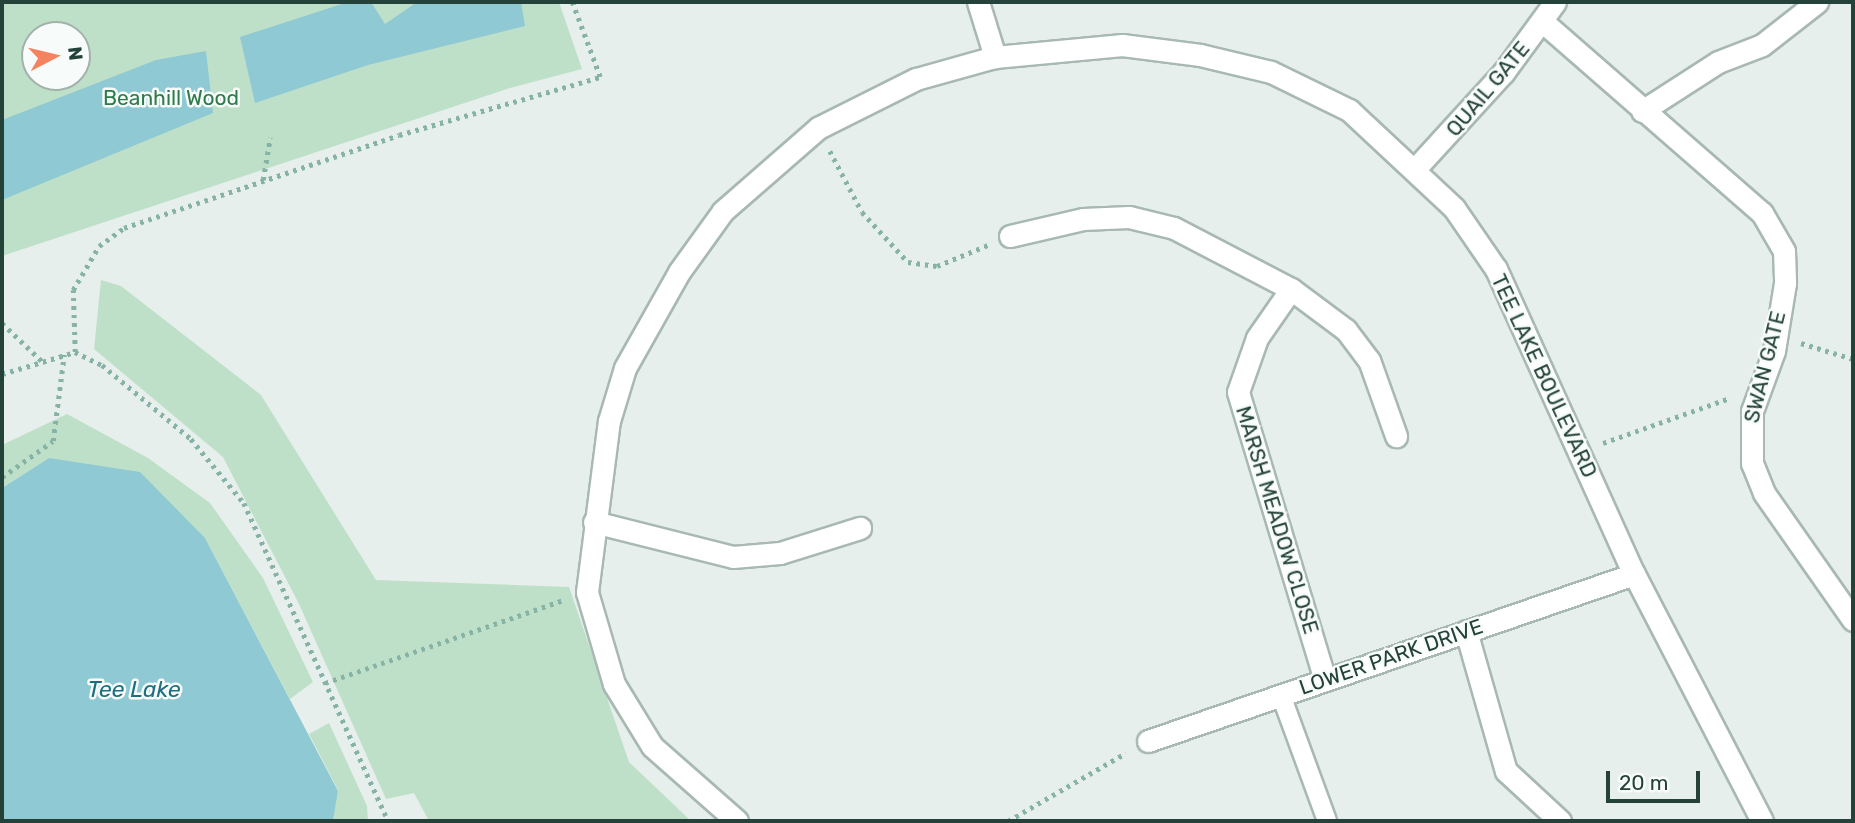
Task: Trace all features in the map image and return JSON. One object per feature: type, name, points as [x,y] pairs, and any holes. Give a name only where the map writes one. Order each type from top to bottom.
[{"type":"street","points":[[978,2],[995,57]]},
{"type":"street","name":"QUAIL GATE","points":[[1414,170],[1543,22],[1555,2]]},
{"type":"street","points":[[1642,111],[1718,62],[1762,45],[1818,2]]},
{"type":"street","name":"SWAN GATE","points":[[1543,22],[1762,213],[1779,241],[1784,251],[1785,283],[1776,336],[1748,436],[1752,463],[1764,493],[1853,620]]},
{"type":"street","name":"TEE LAKE BOULEVARD","points":[[737,821],[652,746],[614,684],[587,592],[609,421],[625,368],[643,334],[723,211],[818,128],[916,79],[995,57],[1122,45],[1200,55],[1272,72],[1349,110],[1454,208],[1496,269],[1634,574],[1762,821]]},
{"type":"street","points":[[1010,236],[1083,219],[1129,217],[1174,228],[1291,289],[1346,330],[1369,360],[1396,436]]},
{"type":"street","name":"MARSH MEADOW CLOSE","points":[[1291,289],[1257,338],[1238,392],[1325,680]]},
{"type":"street","points":[[594,522],[733,557],[780,553],[860,528]]},
{"type":"street","name":"LOWER PARK DRIVE","points":[[1148,741],[1634,574]]},
{"type":"street","points":[[1466,631],[1506,771],[1560,821]]},
{"type":"lane","points":[[1281,695],[1327,821]]},
{"type":"path","points":[[75,352],[73,290],[99,246],[135,224],[263,180],[600,77],[572,2]]},
{"type":"path","points":[[818,128],[862,212],[908,262],[937,266],[1010,236]]},
{"type":"path","points":[[263,180],[270,138]]},
{"type":"path","points":[[2,323],[44,362]]},
{"type":"path","points":[[1776,336],[1853,359]]},
{"type":"path","points":[[2,374],[75,352],[102,365],[191,439],[244,503],[388,821]]},
{"type":"path","points":[[2,477],[53,441],[64,355]]},
{"type":"path","points":[[1580,451],[1761,387]]},
{"type":"path","points":[[325,683],[587,592]]},
{"type":"path","points":[[1008,821],[1148,741]]},
{"type":"green space","name":"Beanhill Wood","points":[[2,2],[559,2],[582,69],[510,88],[2,256]]},
{"type":"green space","points":[[101,280],[121,286],[261,395],[376,580],[569,587],[629,762],[691,821],[429,821],[414,793],[386,799],[299,604],[223,457],[94,349]]},
{"type":"green space","points":[[67,414],[148,458],[210,503],[263,578],[313,682],[290,699],[205,538],[49,458],[2,488],[2,445]]},
{"type":"green space","points":[[329,723],[367,806],[368,821],[333,821],[338,790],[309,734]]},
{"type":"water","points":[[348,2],[371,2],[385,24],[417,2],[521,2],[525,26],[368,65],[255,103],[240,37]]},
{"type":"water","points":[[206,51],[213,113],[2,200],[2,120],[76,91],[91,91],[91,85],[156,60]]},
{"type":"water","name":"Tee Lake","points":[[49,458],[140,472],[205,538],[338,791],[333,821],[2,821],[2,488]]}]
